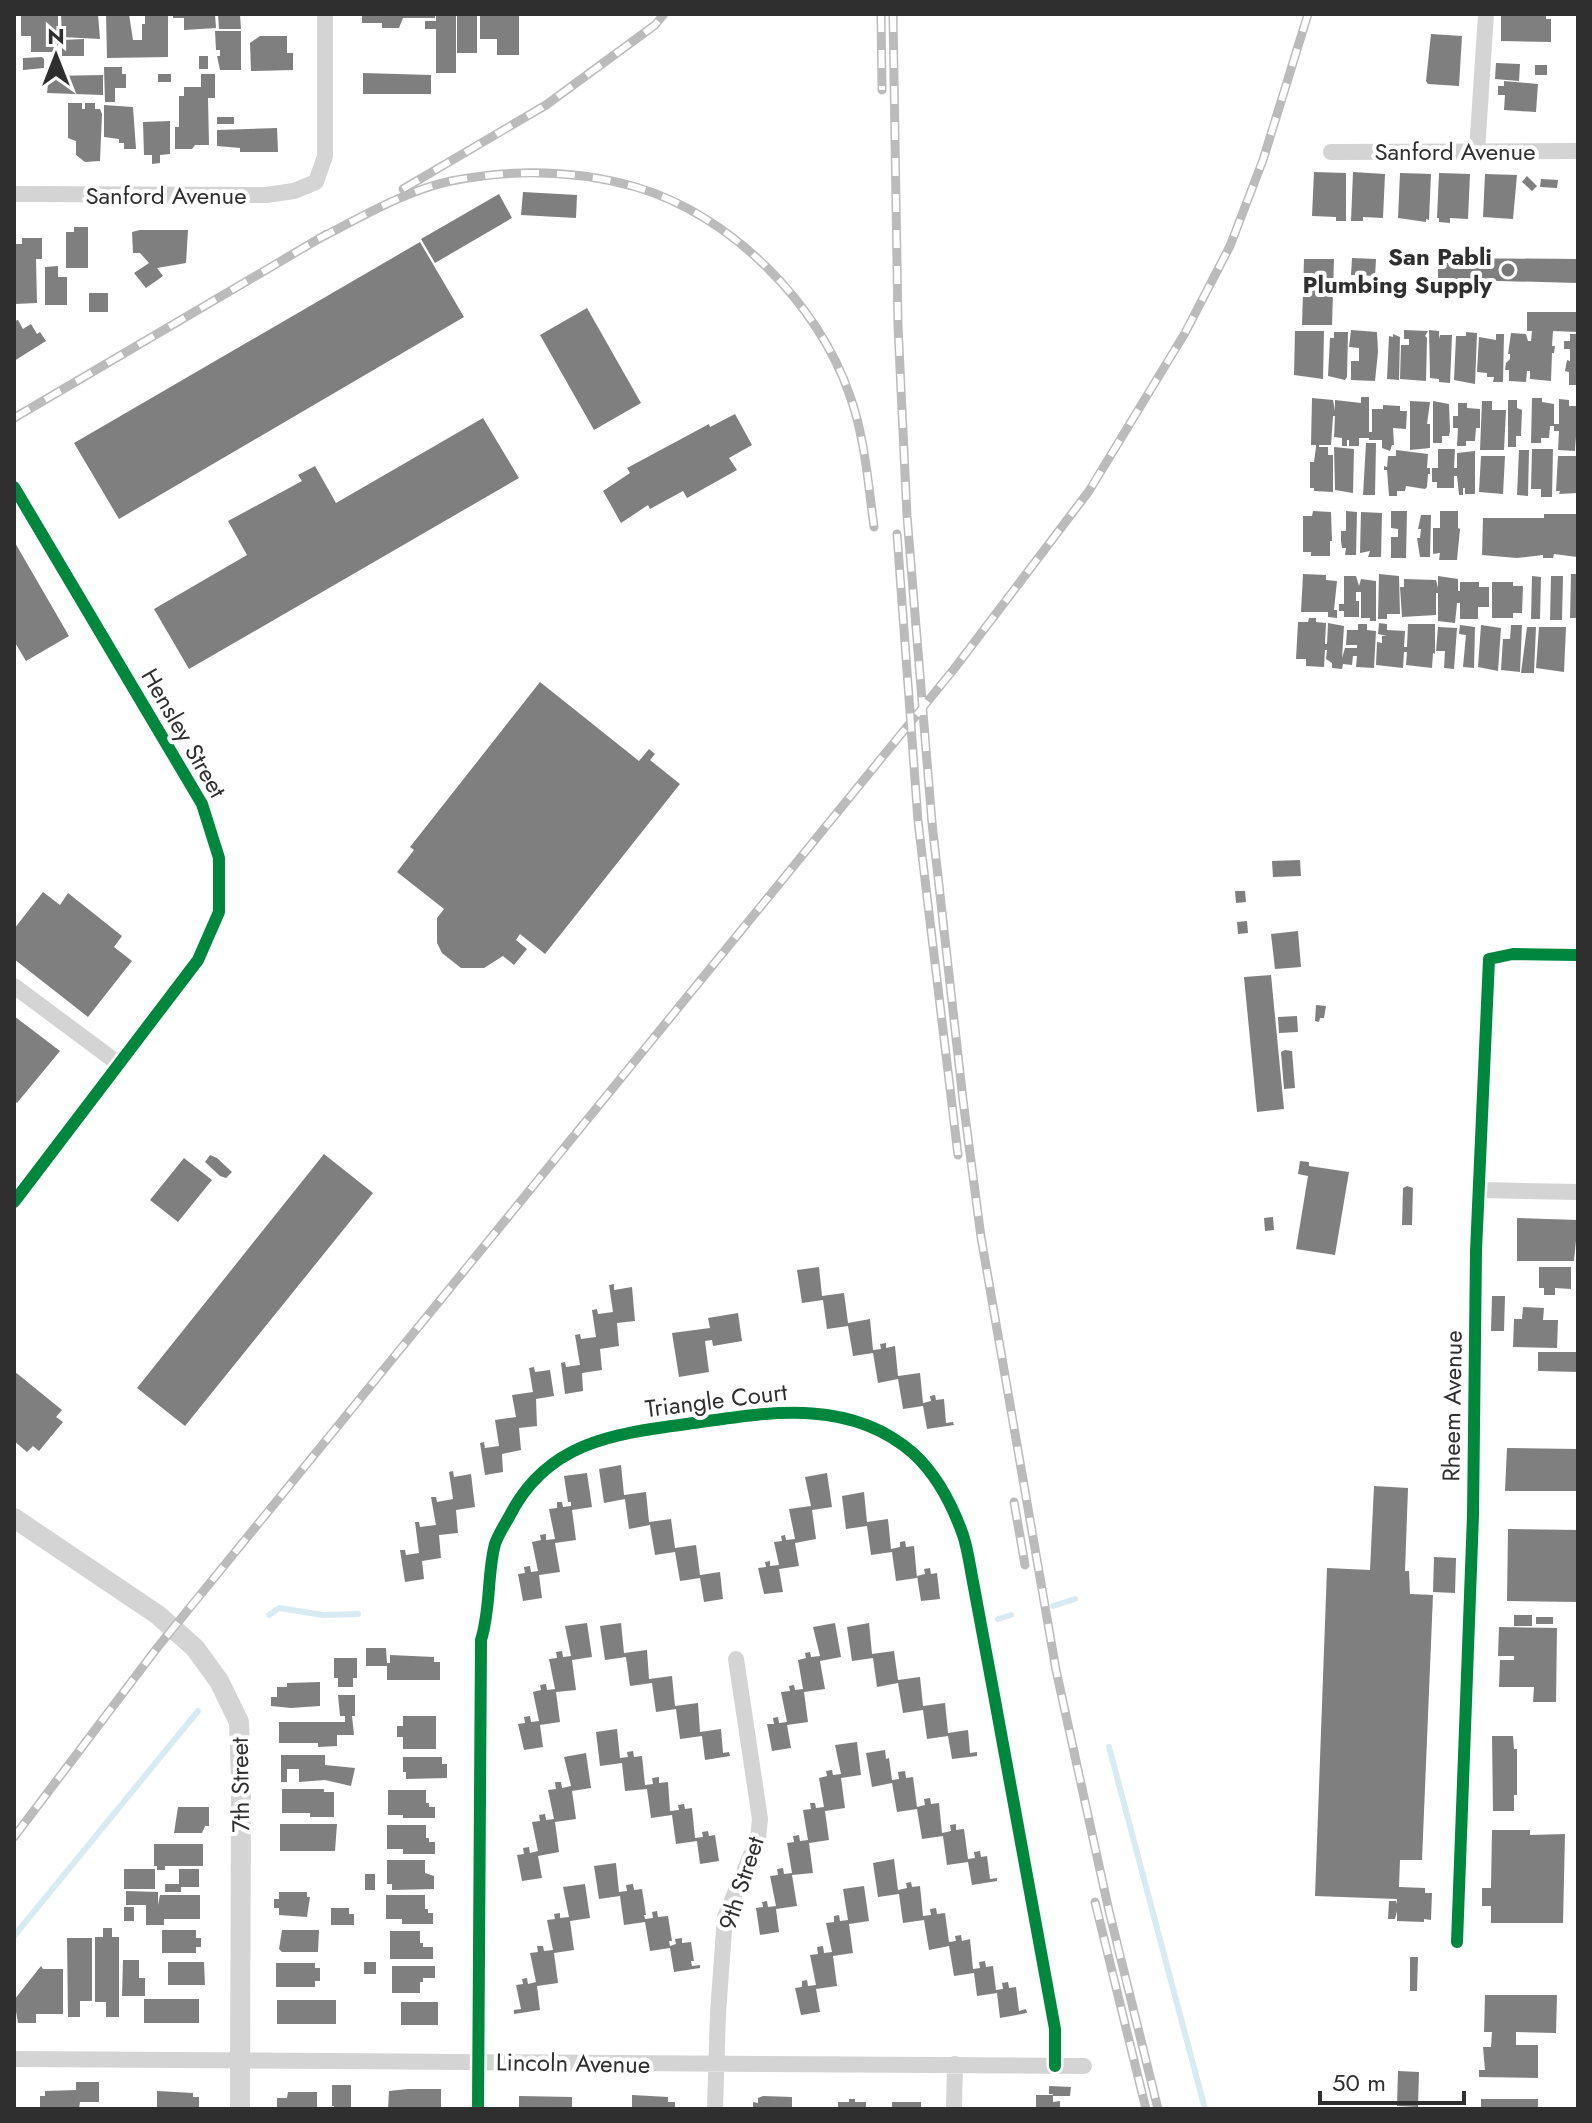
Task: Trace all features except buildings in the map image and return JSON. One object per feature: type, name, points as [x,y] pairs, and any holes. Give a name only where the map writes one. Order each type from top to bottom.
[{"type":"street","name":"Sanford Avenue","points":[[14,194],[266,195],[294,191],[316,182],[325,156],[325,14]]},
{"type":"street","points":[[1477,151],[1486,14]]},
{"type":"street","name":"Sanford Avenue","points":[[1331,152],[1578,151]]},
{"type":"street","name":"Hensley Street","points":[[14,487],[202,804],[219,858],[219,912],[198,960],[14,1202]]},
{"type":"street","name":"Rheem Avenue","points":[[1457,1942],[1473,1515],[1476,1251],[1489,959],[1513,954],[1578,955]]},
{"type":"street","points":[[14,986],[119,1064]]},
{"type":"street","points":[[1479,1190],[1578,1192]]},
{"type":"street","name":"Triangle Court","points":[[478,2109],[481,1640],[487,1622],[495,1544],[519,1497],[563,1455],[599,1440],[774,1411],[809,1412],[843,1418],[871,1428],[912,1453],[943,1488],[964,1537],[978,1609],[1055,2029],[1055,2066]]},
{"type":"street","name":"7th Street","points":[[14,1518],[158,1615],[195,1648],[219,1681],[239,1722],[240,2109]]},
{"type":"street","name":"9th Street","points":[[715,2109],[725,1917],[758,1838],[760,1819],[736,1659]]},
{"type":"street","name":"Lincoln Avenue","points":[[14,2059],[240,2058],[1084,2066]]},
{"type":"street","points":[[954,2109],[955,2064]]},
{"type":"waterway","points":[[1053,1606],[1075,1599]]},
{"type":"waterway","points":[[269,1615],[279,1608],[323,1615],[358,1614]]},
{"type":"waterway","points":[[998,1619],[1011,1615]]},
{"type":"waterway","points":[[14,1936],[198,1711]]},
{"type":"waterway","points":[[1109,1747],[1205,2109]]},
{"type":"railway","points":[[403,189],[546,105],[655,25],[664,14]]},
{"type":"railway","points":[[881,14],[882,90]]},
{"type":"railway","points":[[893,14],[898,326],[907,516],[932,823],[963,1100],[981,1237],[1056,1670],[1109,1911],[1158,2109]]},
{"type":"railway","points":[[14,1837],[157,1648],[954,669],[1089,491],[1185,333],[1230,246],[1263,160],[1308,14]]},
{"type":"railway","points":[[318,239],[416,191],[451,181],[497,174],[544,173],[590,177],[636,187],[671,200],[737,241],[794,297],[817,328],[836,362],[855,412],[874,527]]},
{"type":"railway","points":[[14,418],[327,234]]},
{"type":"railway","points":[[897,534],[918,821],[958,1155]]},
{"type":"railway","points":[[1014,1502],[1025,1565]]},
{"type":"railway","points":[[1095,1902],[1146,2109]]},
{"type":"cycle path","points":[[14,487],[202,804],[219,858],[219,912],[198,960],[14,1202]]},
{"type":"cycle path","points":[[1457,1942],[1473,1515],[1476,1251],[1489,959],[1513,954],[1578,955]]},
{"type":"cycle path","points":[[478,2109],[481,1640],[496,1541],[524,1492],[542,1473],[583,1446],[632,1432],[775,1413],[833,1416],[861,1423],[888,1435],[922,1462],[954,1512],[968,1553],[1025,1862],[1055,2029],[1055,2066]]},
{"type":"place","name":"San Pabli Plumbing Supply","points":[[1508,270]]}]
